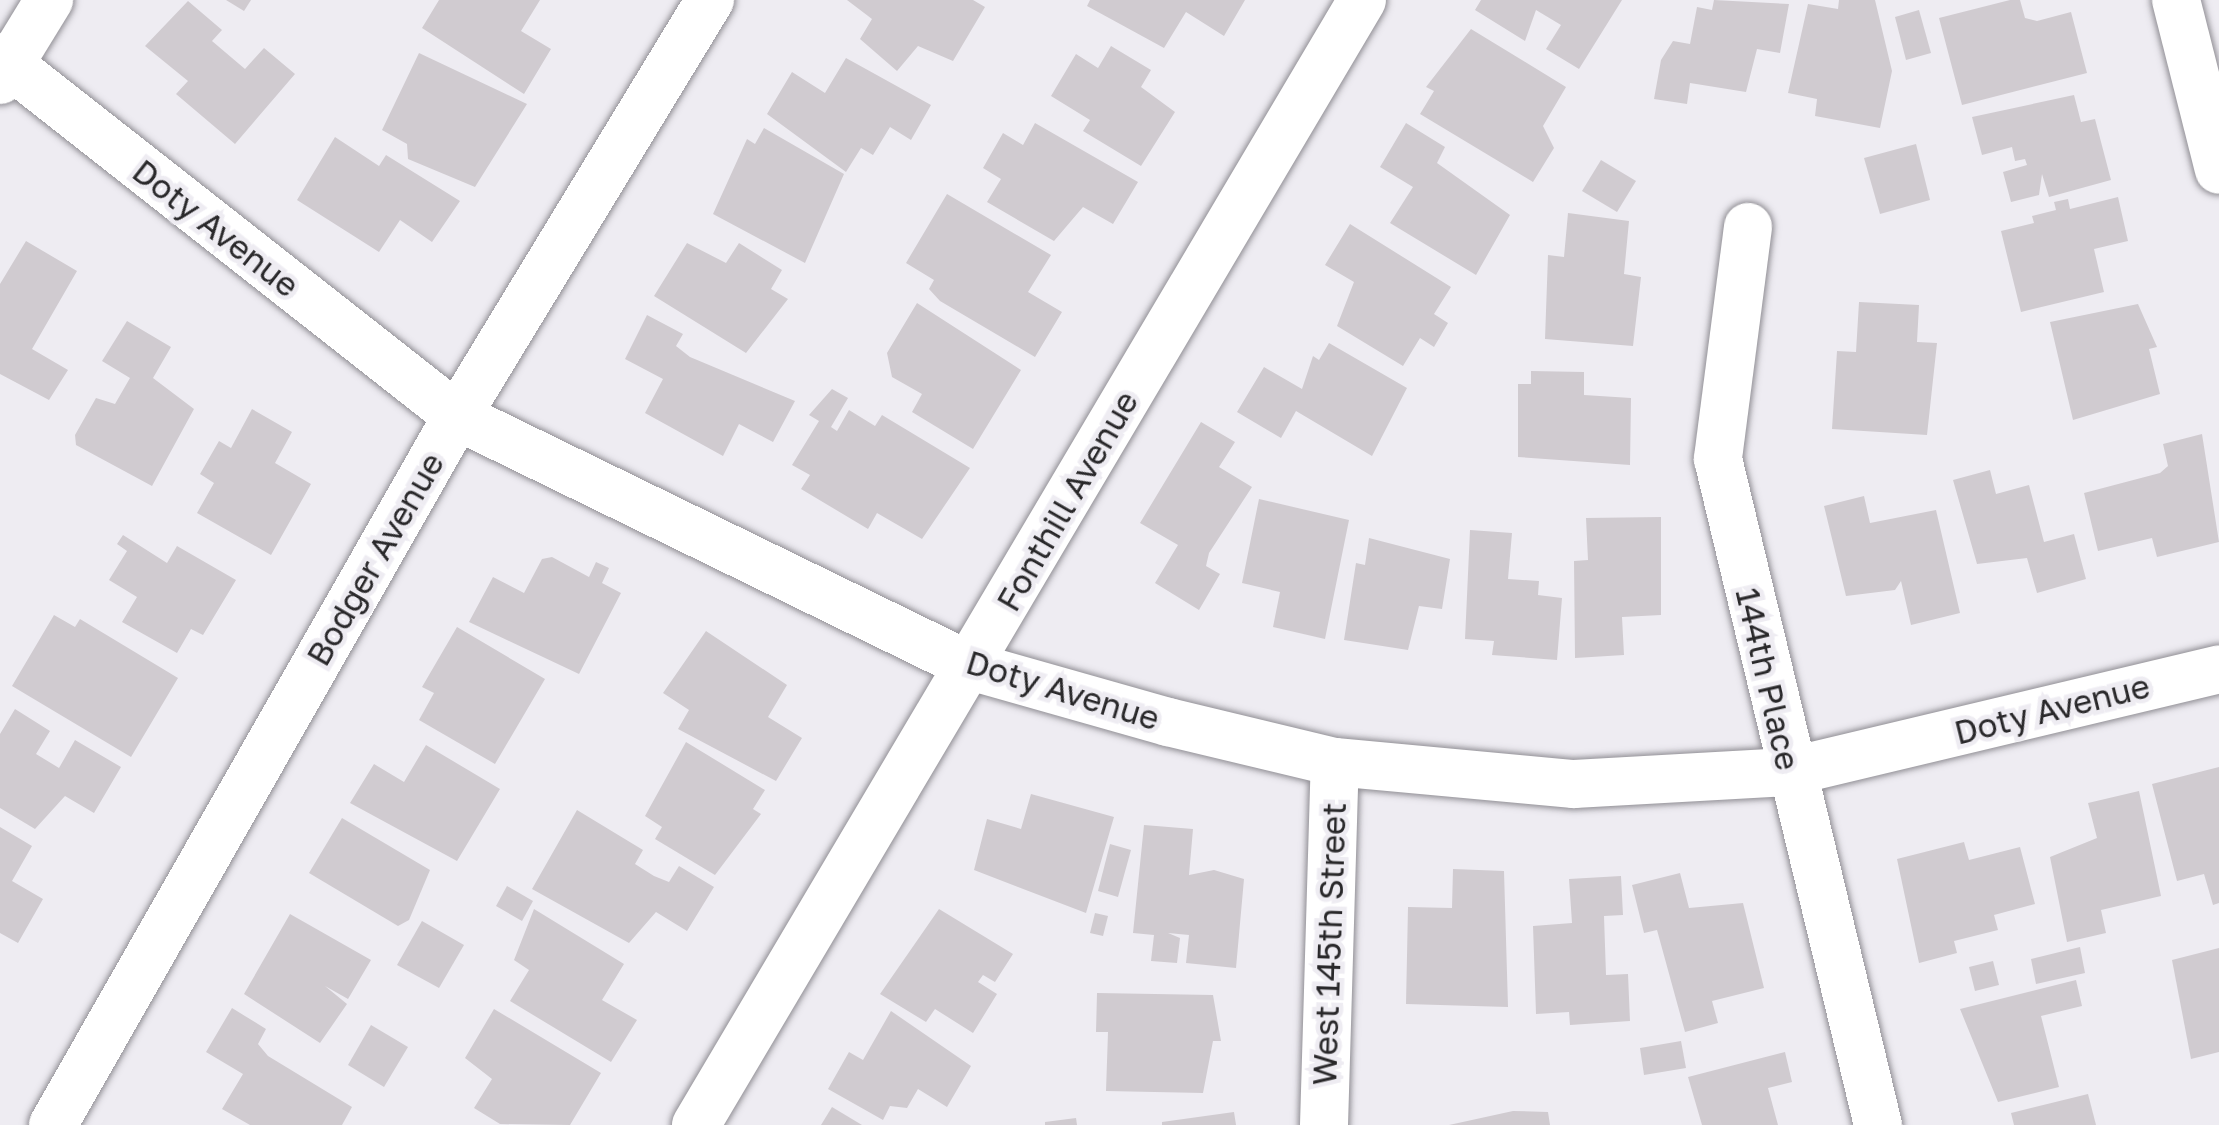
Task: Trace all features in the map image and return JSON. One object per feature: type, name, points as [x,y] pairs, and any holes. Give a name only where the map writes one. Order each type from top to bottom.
[{"type":"street","points":[[3,68],[49,0]]},
{"type":"street","name":"Bodger Avenue","points":[[53,1125],[457,416],[710,0]]},
{"type":"street","name":"Fonthill Avenue","points":[[696,1125],[1362,0]]},
{"type":"street","points":[[2176,0],[2219,170]]},
{"type":"street","name":"Doty Avenue","points":[[3,68],[457,416],[970,666],[1335,762],[1574,784],[1788,772],[2219,669]]},
{"type":"street","name":"144th Place","points":[[1748,226],[1718,459],[1788,772],[1878,1125]]},
{"type":"street","name":"West 145th Street","points":[[1324,1125],[1335,762]]},
{"type":"building","points":[[226,0],[251,0],[244,11]]},
{"type":"building","points":[[439,0],[540,0],[521,31],[551,49],[524,94],[422,28]]},
{"type":"building","points":[[847,0],[973,0],[985,7],[953,61],[918,46],[897,71],[860,39],[872,19]]},
{"type":"building","points":[[1090,0],[1245,0],[1224,36],[1186,12],[1164,48],[1087,6]]},
{"type":"building","points":[[1481,0],[1622,0],[1579,69],[1546,49],[1561,25],[1536,10],[1525,41],[1475,10]]},
{"type":"building","points":[[1714,0],[1789,4],[1780,53],[1757,49],[1746,92],[1690,83],[1687,104],[1654,99],[1661,60],[1673,41],[1690,44],[1697,7],[1712,10]]},
{"type":"building","points":[[1839,0],[1875,0],[1892,71],[1880,128],[1815,116],[1817,99],[1788,93],[1808,4],[1838,9]]},
{"type":"building","points":[[2020,0],[2025,18],[2037,21],[2071,12],[2087,73],[1962,105],[1939,18]]},
{"type":"building","points":[[188,1],[222,30],[212,41],[245,69],[264,48],[295,74],[235,144],[176,94],[188,81],[145,46]]},
{"type":"building","points":[[1919,10],[1931,53],[1906,60],[1895,17]]},
{"type":"building","points":[[1471,29],[1566,87],[1543,126],[1554,148],[1533,182],[1420,114],[1434,91],[1426,87]]},
{"type":"building","points":[[1111,46],[1151,70],[1141,87],[1175,112],[1141,166],[1083,131],[1090,120],[1051,96],[1076,54],[1098,68]]},
{"type":"building","points":[[419,53],[527,104],[475,187],[408,159],[407,144],[382,130]]},
{"type":"building","points":[[846,58],[931,105],[911,140],[890,127],[873,155],[861,148],[846,172],[767,114],[792,72],[825,93]]},
{"type":"building","points":[[2074,95],[2081,122],[2095,119],[2111,180],[2049,197],[2042,174],[2039,195],[2011,202],[2003,172],[2027,165],[2025,159],[2015,161],[2012,147],[1982,155],[1972,117]]},
{"type":"building","points":[[1035,123],[1138,182],[1113,224],[1083,207],[1054,241],[987,202],[1001,179],[983,168],[1003,133],[1023,145]]},
{"type":"building","points":[[1406,123],[1445,147],[1437,163],[1510,215],[1476,275],[1390,223],[1413,187],[1380,167]]},
{"type":"building","points":[[764,128],[844,174],[805,263],[713,214],[747,139],[755,144]]},
{"type":"building","points":[[335,137],[379,166],[386,155],[460,201],[432,242],[400,220],[379,252],[297,200]]},
{"type":"building","points":[[1916,144],[1930,200],[1880,214],[1864,158]]},
{"type":"building","points":[[1601,160],[1636,181],[1617,212],[1582,191]]},
{"type":"building","points":[[947,194],[1051,255],[1028,292],[1062,312],[1035,357],[940,301],[929,289],[934,280],[906,263]]},
{"type":"building","points":[[2118,197],[2128,241],[2094,249],[2104,292],[2021,312],[2001,231],[2034,223],[2032,216],[2056,210],[2054,202],[2068,199],[2070,209]]},
{"type":"building","points":[[1568,213],[1629,221],[1624,274],[1641,277],[1633,346],[1545,339],[1548,255],[1564,257]]},
{"type":"building","points":[[1350,224],[1451,287],[1434,314],[1448,323],[1434,347],[1420,338],[1403,366],[1337,326],[1354,282],[1325,265]]},
{"type":"building","points":[[26,241],[77,271],[32,349],[68,370],[49,400],[0,374],[0,284]]},
{"type":"building","points":[[687,243],[726,263],[739,243],[782,270],[771,289],[788,299],[746,353],[654,296]]},
{"type":"building","points":[[1859,302],[1919,305],[1917,342],[1937,343],[1927,435],[1832,429],[1837,351],[1856,352]]},
{"type":"building","points":[[917,303],[1021,370],[973,449],[912,412],[922,394],[892,377],[887,353]]},
{"type":"building","points":[[2138,304],[2157,347],[2149,349],[2160,394],[2073,420],[2050,322]]},
{"type":"building","points":[[647,315],[683,334],[676,346],[690,357],[795,401],[773,442],[739,424],[723,456],[645,413],[663,379],[625,359]]},
{"type":"building","points":[[127,321],[171,347],[153,378],[194,409],[152,486],[76,445],[75,435],[96,398],[115,404],[130,378],[102,361]]},
{"type":"building","points":[[1329,343],[1407,388],[1372,456],[1296,411],[1281,438],[1237,412],[1264,367],[1302,389],[1313,356],[1319,360]]},
{"type":"building","points":[[1531,371],[1584,372],[1584,395],[1631,398],[1630,465],[1518,457],[1518,384],[1531,384]]},
{"type":"building","points":[[832,389],[848,398],[831,427],[837,431],[849,410],[875,426],[882,415],[970,468],[922,539],[877,513],[868,529],[801,489],[810,475],[792,465],[819,421],[809,415]]},
{"type":"building","points":[[252,409],[292,432],[275,463],[311,484],[271,555],[197,513],[214,483],[200,474],[219,441],[231,448]]},
{"type":"building","points":[[1201,422],[1235,442],[1219,467],[1252,487],[1209,553],[1206,566],[1220,574],[1199,610],[1155,583],[1178,545],[1140,523]]},
{"type":"building","points":[[2202,434],[2219,542],[2157,557],[2152,538],[2098,551],[2084,493],[2160,473],[2168,466],[2163,444]]},
{"type":"building","points":[[1990,470],[1996,494],[2029,485],[2044,542],[2074,534],[2086,579],[2037,593],[2027,558],[1977,564],[1953,480]]},
{"type":"building","points":[[1864,496],[1870,523],[1936,510],[1960,613],[1911,625],[1901,581],[1895,590],[1846,596],[1824,506]]},
{"type":"building","points":[[1259,499],[1349,520],[1325,639],[1273,627],[1280,592],[1242,583]]},
{"type":"building","points":[[1661,517],[1661,615],[1622,617],[1624,655],[1575,658],[1574,561],[1588,560],[1586,518]]},
{"type":"building","points":[[1470,530],[1512,533],[1508,579],[1539,581],[1538,595],[1562,598],[1557,660],[1492,655],[1494,641],[1465,639]]},
{"type":"building","points":[[123,535],[167,563],[177,546],[236,580],[203,635],[191,629],[177,653],[122,622],[137,597],[109,580],[127,551],[117,544]]},
{"type":"building","points":[[1369,538],[1450,559],[1442,609],[1419,606],[1408,650],[1344,640],[1356,563],[1365,565]]},
{"type":"building","points":[[552,557],[589,577],[596,562],[609,568],[602,583],[621,593],[579,674],[469,622],[493,577],[524,593],[542,559]]},
{"type":"building","points":[[54,615],[75,627],[80,619],[178,678],[131,757],[12,686]]},
{"type":"building","points":[[457,627],[545,679],[495,764],[419,720],[434,693],[422,687]]},
{"type":"building","points":[[706,631],[787,685],[768,717],[802,738],[776,781],[678,729],[689,710],[663,693]]},
{"type":"building","points":[[15,709],[50,731],[36,754],[59,768],[75,740],[121,767],[94,813],[65,796],[35,829],[0,808],[0,734]]},
{"type":"building","points":[[686,742],[765,790],[753,809],[761,814],[715,875],[655,839],[662,827],[645,816]]},
{"type":"building","points":[[426,745],[500,789],[457,861],[350,803],[374,764],[404,782]]},
{"type":"building","points":[[2219,767],[2219,903],[2213,905],[2204,874],[2177,881],[2152,784]]},
{"type":"building","points":[[2139,791],[2161,896],[2101,910],[2106,933],[2067,942],[2050,857],[2097,838],[2088,803]]},
{"type":"building","points":[[1031,794],[1114,817],[1086,913],[974,870],[987,819],[1021,829]]},
{"type":"building","points":[[577,810],[643,850],[635,864],[654,876],[669,882],[679,866],[714,887],[687,931],[656,912],[629,943],[532,889]]},
{"type":"building","points":[[342,818],[430,870],[409,920],[398,926],[309,873]]},
{"type":"building","points":[[1144,825],[1193,829],[1189,875],[1214,870],[1244,879],[1236,968],[1186,963],[1189,935],[1168,933],[1180,938],[1177,963],[1151,961],[1154,935],[1133,933]]},
{"type":"building","points":[[0,827],[32,846],[12,881],[43,899],[18,943],[0,933]]},
{"type":"building","points":[[1964,842],[1969,860],[2020,847],[2035,904],[1994,915],[1998,930],[1954,941],[1957,953],[1919,963],[1897,859]]},
{"type":"building","points":[[1110,844],[1131,850],[1118,897],[1098,891]]},
{"type":"building","points":[[1453,869],[1504,871],[1508,1007],[1406,1004],[1408,907],[1452,908]]},
{"type":"building","points":[[1680,873],[1689,908],[1743,903],[1764,988],[1712,1001],[1718,1023],[1685,1032],[1657,930],[1644,933],[1632,885]]},
{"type":"building","points":[[1621,876],[1623,915],[1604,916],[1606,975],[1628,974],[1630,1021],[1570,1025],[1569,1012],[1536,1014],[1533,926],[1572,923],[1569,879]]},
{"type":"building","points":[[507,886],[533,901],[522,921],[496,906]]},
{"type":"building","points":[[534,909],[624,964],[602,1000],[637,1020],[611,1062],[510,1001],[529,970],[514,960]]},
{"type":"building","points":[[939,909],[1013,954],[995,982],[983,975],[978,982],[997,994],[973,1033],[935,1009],[926,1022],[880,994]]},
{"type":"building","points":[[1095,913],[1108,916],[1103,936],[1090,933]]},
{"type":"building","points":[[290,914],[371,960],[348,999],[325,986],[347,1004],[320,1043],[244,994]]},
{"type":"building","points":[[422,921],[464,945],[439,988],[397,965]]},
{"type":"building","points":[[2080,947],[2085,973],[2036,984],[2031,959]]},
{"type":"building","points":[[2219,948],[2219,1052],[2191,1059],[2172,960]]},
{"type":"building","points":[[1993,961],[1999,985],[1975,991],[1969,967]]},
{"type":"building","points":[[2076,980],[2082,1006],[2041,1016],[2059,1087],[1998,1102],[1960,1009]]},
{"type":"building","points":[[1097,993],[1213,995],[1221,1041],[1213,1041],[1203,1093],[1106,1091],[1108,1032],[1096,1032]]},
{"type":"building","points":[[232,1008],[266,1029],[258,1044],[268,1056],[352,1107],[342,1125],[250,1125],[222,1109],[243,1074],[206,1052]]},
{"type":"building","points":[[494,1009],[601,1073],[570,1125],[500,1124],[474,1108],[492,1079],[465,1058]]},
{"type":"building","points":[[891,1011],[971,1066],[947,1107],[918,1089],[907,1108],[890,1106],[883,1120],[828,1089],[849,1052],[863,1060]]},
{"type":"building","points":[[371,1025],[408,1047],[384,1087],[348,1065]]},
{"type":"building","points":[[1681,1041],[1686,1068],[1644,1075],[1640,1048]]},
{"type":"building","points":[[1785,1052],[1792,1082],[1768,1088],[1778,1125],[1702,1125],[1688,1077]]},
{"type":"building","points":[[2088,1094],[2096,1125],[2014,1125],[2011,1113]]},
{"type":"building","points":[[832,1107],[862,1125],[821,1125]]},
{"type":"building","points":[[1513,1111],[1548,1112],[1550,1125],[1449,1125]]},
{"type":"building","points":[[1234,1112],[1236,1125],[1162,1125],[1162,1122]]},
{"type":"building","points":[[1076,1118],[1077,1125],[1045,1125],[1045,1122]]}]
